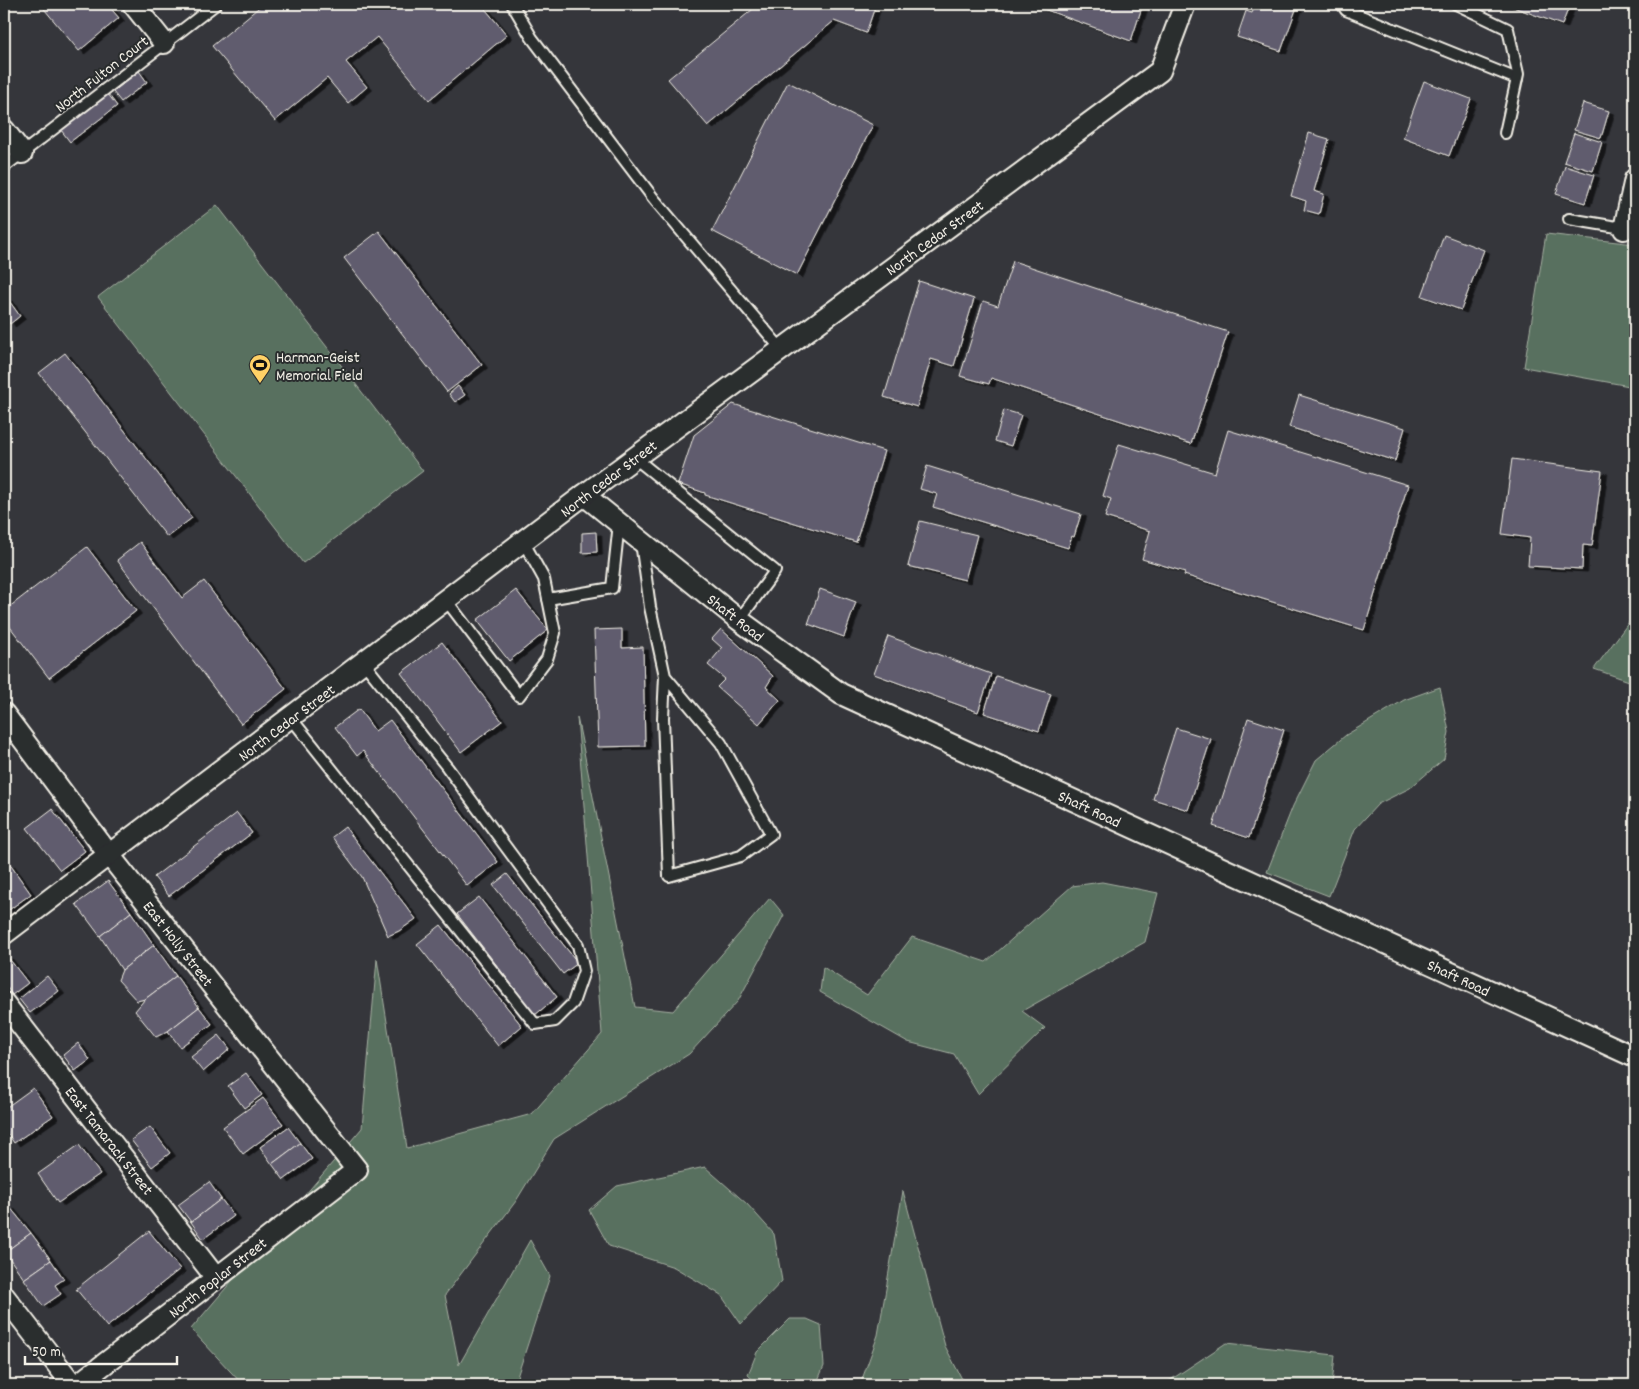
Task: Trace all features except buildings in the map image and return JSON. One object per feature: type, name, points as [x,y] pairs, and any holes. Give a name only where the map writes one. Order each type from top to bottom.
[{"type":"street","points":[[134,4],[164,44]]},
{"type":"street","name":"North Cedar Street","points":[[4,934],[110,856],[584,495],[1160,71],[1185,4]]},
{"type":"street","points":[[4,130],[22,153]]},
{"type":"street","points":[[1630,230],[1635,179]]},
{"type":"street","name":"Shaft Road","points":[[584,495],[739,620],[841,694],[1635,1057]]},
{"type":"street","name":"East Holly Street","points":[[4,714],[110,856],[357,1170]]},
{"type":"street","name":"East Tamarack Street","points":[[4,1003],[216,1278]]},
{"type":"street","name":"North Poplar Street","points":[[77,1385],[357,1170]]},
{"type":"street","points":[[4,1296],[73,1385]]},
{"type":"lane","name":"North Fulton Court","points":[[4,167],[216,4]]},
{"type":"lane","points":[[512,4],[532,38],[654,199],[782,350]]},
{"type":"lane","points":[[1342,4],[1346,10],[1517,79]]},
{"type":"lane","points":[[1456,4],[1508,29],[1517,79],[1505,133]]},
{"type":"lane","points":[[1569,219],[1630,230]]},
{"type":"lane","points":[[634,458],[775,572],[739,620]]},
{"type":"lane","points":[[548,600],[612,588],[619,523]]},
{"type":"lane","points":[[641,541],[650,607],[665,676],[663,718],[669,876],[741,856],[771,834],[721,742],[665,676]]},
{"type":"lane","points":[[446,600],[519,696],[547,659],[555,634],[544,579],[523,542]]},
{"type":"lane","points":[[291,718],[535,1024],[555,1022],[573,1003],[584,971],[578,945],[447,767],[364,663]]},
{"type":"green space","name":"Harman-Geist Memorial Field","points":[[217,205],[423,471],[303,563],[98,297]]},
{"type":"green space","points":[[1546,234],[1635,244],[1635,387],[1524,367]]},
{"type":"green space","points":[[1635,614],[1635,683],[1594,669]]},
{"type":"green space","points":[[1440,687],[1449,732],[1444,759],[1410,788],[1378,804],[1355,829],[1329,896],[1267,872],[1293,806],[1316,760],[1346,735],[1404,700]]},
{"type":"green space","points":[[577,717],[635,1007],[673,1011],[770,898],[784,915],[738,1001],[689,1054],[554,1139],[516,1201],[445,1295],[459,1365],[530,1240],[550,1276],[516,1380],[527,1385],[243,1385],[191,1329],[362,1128],[377,959],[407,1148],[532,1114],[602,1034]]},
{"type":"green space","points":[[1102,882],[1158,893],[1145,942],[1022,1011],[1045,1028],[978,1094],[954,1054],[908,1042],[820,992],[823,967],[867,995],[912,937],[986,962],[1072,886]]},
{"type":"green space","points":[[705,1167],[747,1204],[774,1234],[782,1281],[741,1324],[721,1295],[674,1267],[609,1246],[589,1210],[617,1186]]},
{"type":"green space","points":[[903,1191],[945,1346],[965,1385],[860,1385],[878,1335]]},
{"type":"green space","points":[[790,1319],[807,1319],[821,1325],[824,1366],[816,1385],[759,1385],[748,1375],[757,1352]]},
{"type":"green space","points":[[1226,1343],[1335,1355],[1332,1385],[1163,1385]]},
{"type":"place","name":"Harman-Geist Memorial Field","points":[[260,384]]}]
